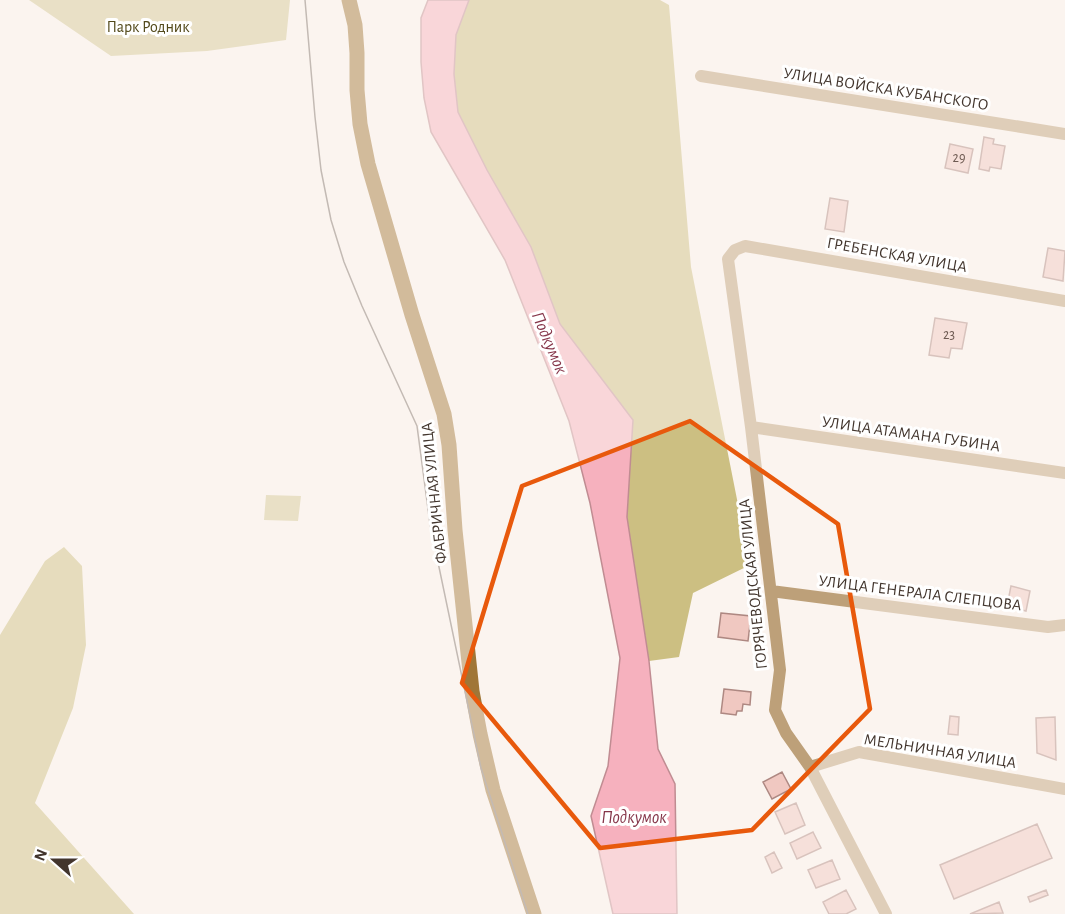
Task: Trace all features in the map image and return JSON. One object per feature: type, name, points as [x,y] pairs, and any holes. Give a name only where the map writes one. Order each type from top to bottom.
[{"type":"main road","name":"ФАБРИЧНАЯ УЛИЦА","points":[[350,0],[355,25],[360,124],[368,164],[412,315],[444,414],[450,445],[455,530],[472,691],[480,734],[494,790],[534,914]]},
{"type":"street","name":"УЛИЦА ВОЙСКА КУБАНСКОГО","points":[[701,76],[1065,134]]},
{"type":"street","name":"ГРЕБЕНСКАЯ УЛИЦА","points":[[728,259],[735,250],[745,246],[1065,301]]},
{"type":"street","name":"ГОРЯЧЕВОДСКАЯ УЛИЦА","points":[[728,259],[752,427],[780,670],[775,710],[786,734],[810,767],[886,914]]},
{"type":"street","name":"УЛИЦА АТАМАНА ГУБИНА","points":[[752,427],[1065,473]]},
{"type":"street","name":"УЛИЦА ГЕНЕРАЛА СЛЕПЦОВА","points":[[771,591],[1048,627],[1065,625]]},
{"type":"street","name":"МЕЛЬНИЧНАЯ УЛИЦА","points":[[810,767],[859,752],[1065,789]]},
{"type":"highlighted area","points":[[690,421],[838,524],[870,709],[752,830],[600,848],[462,683],[522,486]]},
{"type":"green space","name":"Парк Родник","points":[[29,0],[290,0],[286,40],[207,51],[111,56]]},
{"type":"green space","points":[[266,495],[301,496],[298,521],[264,520]]},
{"type":"shaded area","points":[[469,0],[660,0],[669,5],[691,267],[750,565],[693,593],[679,657],[649,661],[627,517],[633,420],[560,324],[531,247],[487,170],[458,112],[454,74],[456,35]]},
{"type":"shaded area","points":[[64,547],[82,566],[86,645],[73,708],[35,803],[134,914],[0,914],[0,635],[45,561]]},
{"type":"water","name":"Подкумок","points":[[428,0],[469,0],[456,35],[454,74],[458,112],[487,170],[531,247],[560,324],[633,420],[627,517],[649,661],[658,749],[675,784],[677,914],[613,914],[591,816],[608,766],[620,658],[590,503],[569,421],[505,260],[431,132],[424,98],[421,62],[421,18]]},
{"type":"building","points":[[984,137],[994,139],[993,144],[1005,146],[1001,169],[990,167],[989,171],[979,169]]},
{"type":"building","points":[[950,144],[973,149],[968,173],[945,168]]},
{"type":"building","points":[[830,198],[848,201],[844,232],[825,229]]},
{"type":"building","points":[[1048,248],[1065,251],[1063,281],[1043,277]]},
{"type":"building","points":[[935,318],[967,323],[962,349],[951,348],[949,358],[929,355]]},
{"type":"building","points":[[1011,586],[1030,591],[1026,611],[1007,606]]},
{"type":"building","points":[[721,613],[751,616],[748,641],[718,637]]},
{"type":"building","points":[[724,689],[751,692],[750,705],[743,704],[742,711],[737,711],[736,715],[721,713]]},
{"type":"building","points":[[950,716],[959,717],[958,735],[948,734]]},
{"type":"building","points":[[1055,717],[1056,760],[1037,753],[1036,718]]},
{"type":"building","points":[[782,772],[791,789],[772,799],[763,782]]},
{"type":"building","points":[[796,803],[805,825],[785,834],[775,812]]},
{"type":"building","points":[[1037,824],[1052,858],[954,899],[940,865]]},
{"type":"building","points":[[813,832],[821,848],[797,859],[790,843]]},
{"type":"building","points":[[774,852],[782,868],[772,873],[765,857]]},
{"type":"building","points":[[832,860],[840,879],[816,888],[808,870]]},
{"type":"building","points":[[846,890],[856,909],[846,914],[829,914],[823,902]]},
{"type":"building","points":[[1046,890],[1048,895],[1030,902],[1028,897]]},
{"type":"building","points":[[999,902],[1003,913],[970,914]]},
{"type":"tram line","points":[[305,0],[321,170],[331,220],[344,262],[362,306],[417,426],[430,524],[481,768],[528,914]]}]
